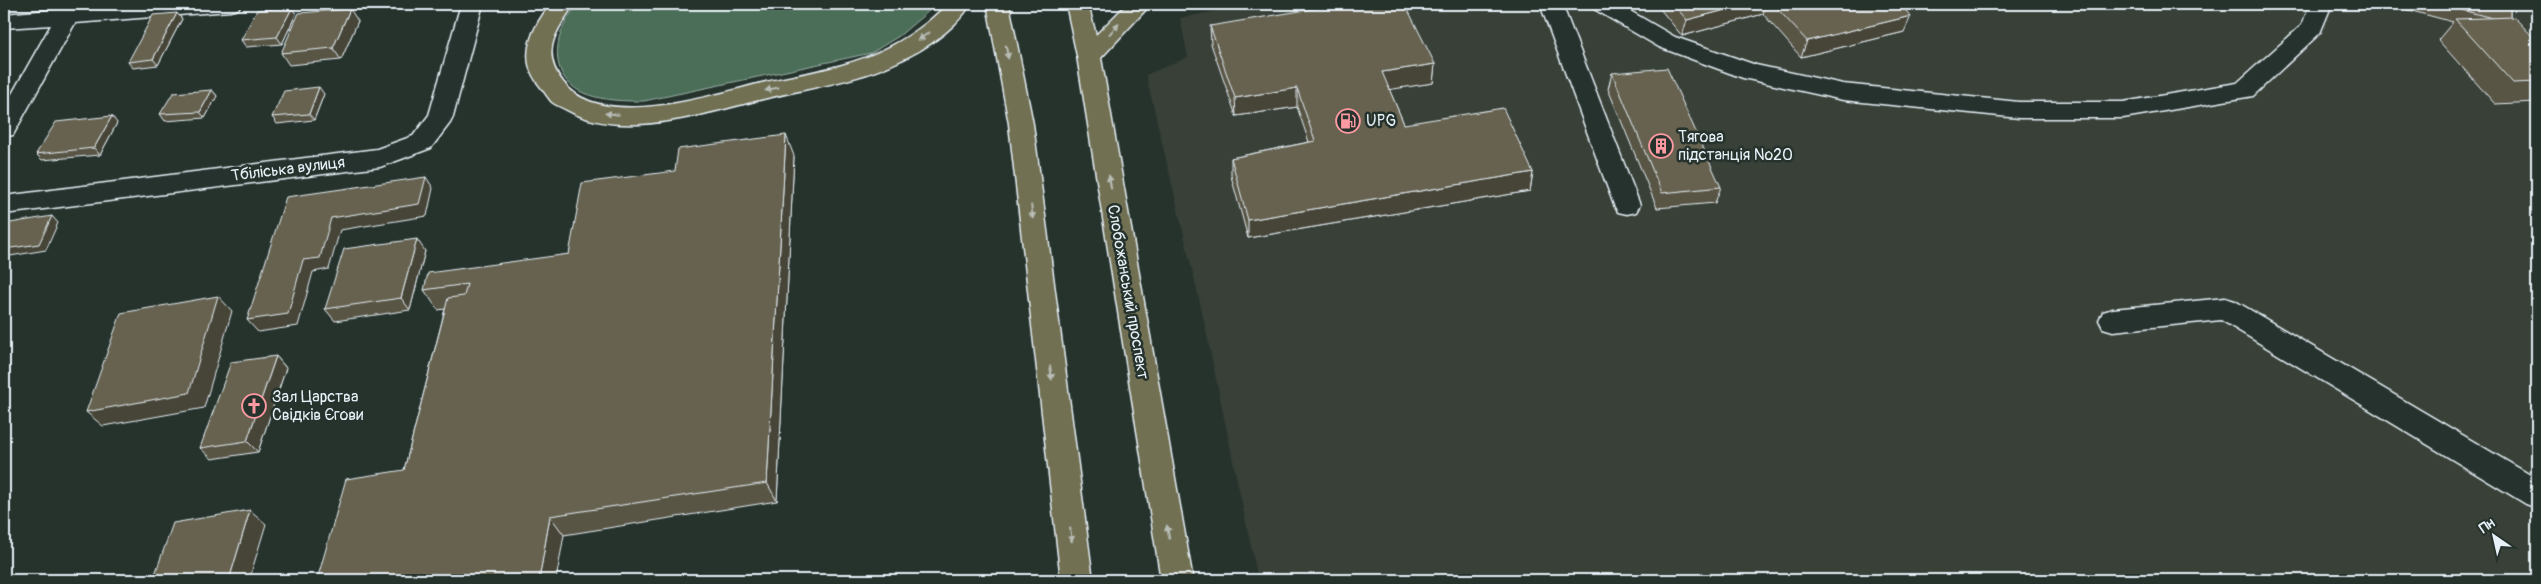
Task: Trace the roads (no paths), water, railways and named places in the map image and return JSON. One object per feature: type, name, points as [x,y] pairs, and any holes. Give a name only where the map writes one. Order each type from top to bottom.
[{"type":"main road","points":[[537,4],[539,51],[542,70],[548,82],[570,104],[606,114],[633,116],[658,114],[864,66],[914,44],[936,28],[960,4]]},
{"type":"main road","points":[[539,51],[544,31],[563,4]]},
{"type":"main road","points":[[998,4],[1021,124],[1077,580]]},
{"type":"main road","name":"Слобожанський проспект","points":[[1077,4],[1088,56],[1176,580]]},
{"type":"main road","points":[[1088,56],[1140,4]]},
{"type":"street","points":[[4,21],[71,10],[230,4]]},
{"type":"street","name":"Тбіліська вулиця","points":[[4,205],[380,158],[422,142],[441,117],[472,4]]},
{"type":"street","points":[[1551,4],[1571,62],[1627,205]]},
{"type":"street","points":[[1602,4],[1667,42],[1751,72],[1843,92],[2019,110],[2123,110],[2244,90],[2312,28],[2321,4]]},
{"type":"street","points":[[4,128],[71,10]]},
{"type":"street","points":[[2113,320],[2225,309],[2537,495]]},
{"type":"place","name":"UPG","points":[[1348,121]]},
{"type":"place","name":"Тягова пiдстанцiя №20","points":[[1661,146]]},
{"type":"place","name":"Зал Царства Свідків Єгови","points":[[254,406]]}]
